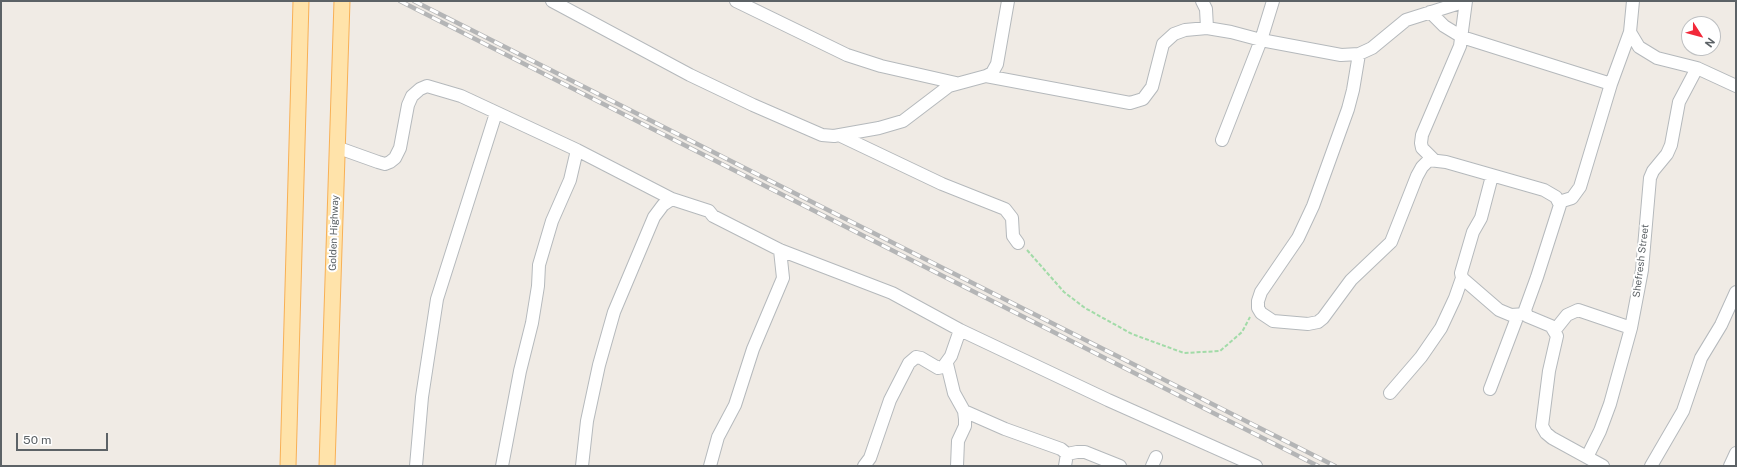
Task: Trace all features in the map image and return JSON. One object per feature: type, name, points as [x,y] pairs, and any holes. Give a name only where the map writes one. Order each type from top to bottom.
[{"type":"main road","points":[[288,466],[302,1]]},
{"type":"main road","name":"Golden Highway","points":[[326,466],[342,1]]},
{"type":"street","points":[[552,1],[690,75],[753,105],[822,135],[841,136],[903,121],[941,92],[956,83],[986,76],[992,73],[997,64],[1008,1]]},
{"type":"street","points":[[736,1],[848,55],[882,66],[956,83]]},
{"type":"street","points":[[1202,1],[1206,9],[1206,28]]},
{"type":"street","points":[[1222,140],[1261,40],[1273,1]]},
{"type":"street","points":[[986,76],[1130,103],[1138,102],[1143,99],[1152,87],[1163,44],[1174,34],[1185,30],[1206,28],[1231,32],[1261,40],[1341,56],[1359,54],[1372,48],[1406,20],[1466,1],[1462,37],[1448,77],[1422,135],[1422,148],[1434,160]]},
{"type":"street","points":[[1559,202],[1572,198],[1580,187],[1611,84],[1630,32],[1633,1]]},
{"type":"street","points":[[1430,12],[1444,26],[1462,37],[1611,84]]},
{"type":"street","points":[[1630,32],[1639,46],[1652,55],[1669,62],[1697,68],[1736,86]]},
{"type":"street","points":[[1359,54],[1348,109],[1313,206],[1298,238],[1261,292],[1258,301],[1261,313],[1273,321],[1308,324],[1318,322],[1330,309],[1351,280],[1390,242],[1417,176],[1426,162],[1434,160],[1544,190],[1556,197],[1559,202],[1558,214],[1537,277],[1490,389]]},
{"type":"street","name":"Shefresh Street","points":[[1587,458],[1600,431],[1610,404],[1631,328],[1642,270],[1650,178],[1653,171],[1667,154],[1671,145],[1679,102],[1697,68]]},
{"type":"street","points":[[336,147],[385,164],[390,162],[395,158],[400,148],[408,105],[412,96],[420,89],[427,86],[461,96],[577,150],[672,199],[709,211],[714,216],[780,250],[892,293],[960,330],[1250,465]]},
{"type":"street","points":[[416,466],[422,397],[437,299],[496,113]]},
{"type":"street","points":[[841,136],[942,184],[1006,209],[1012,218],[1013,236],[1018,243]]},
{"type":"street","points":[[502,466],[520,371],[532,323],[538,286],[539,265],[552,221],[570,180],[577,150]]},
{"type":"street","points":[[1390,393],[1421,357],[1441,328],[1455,298],[1462,278],[1461,273],[1471,240],[1481,218],[1492,176]]},
{"type":"street","points":[[582,466],[587,421],[599,365],[614,312],[654,217],[663,205],[672,199]]},
{"type":"street","points":[[710,466],[718,437],[735,405],[753,349],[783,278],[780,250]]},
{"type":"street","points":[[1462,278],[1499,310],[1522,315],[1545,323],[1555,330],[1557,341],[1549,371],[1542,426],[1548,435],[1603,466]]},
{"type":"street","points":[[1651,466],[1683,411],[1701,358],[1721,325],[1736,292]]},
{"type":"street","points":[[1555,330],[1567,314],[1578,310],[1631,328]]},
{"type":"street","points":[[864,466],[870,458],[890,400],[913,358],[921,358],[938,368],[943,368],[947,364],[960,330]]},
{"type":"street","points":[[947,364],[954,393],[964,411],[965,423],[958,441],[957,466]]},
{"type":"street","points":[[964,411],[1005,429],[1061,449],[1066,460],[1085,452],[1120,466]]},
{"type":"street","points":[[1730,466],[1736,453]]},
{"type":"path","points":[[1018,243],[1033,255],[1064,292],[1086,308],[1132,334],[1184,353],[1220,351],[1242,332],[1258,301]]},
{"type":"railway","points":[[400,1],[1318,466]]},
{"type":"railway","points":[[414,1],[1335,466]]}]
